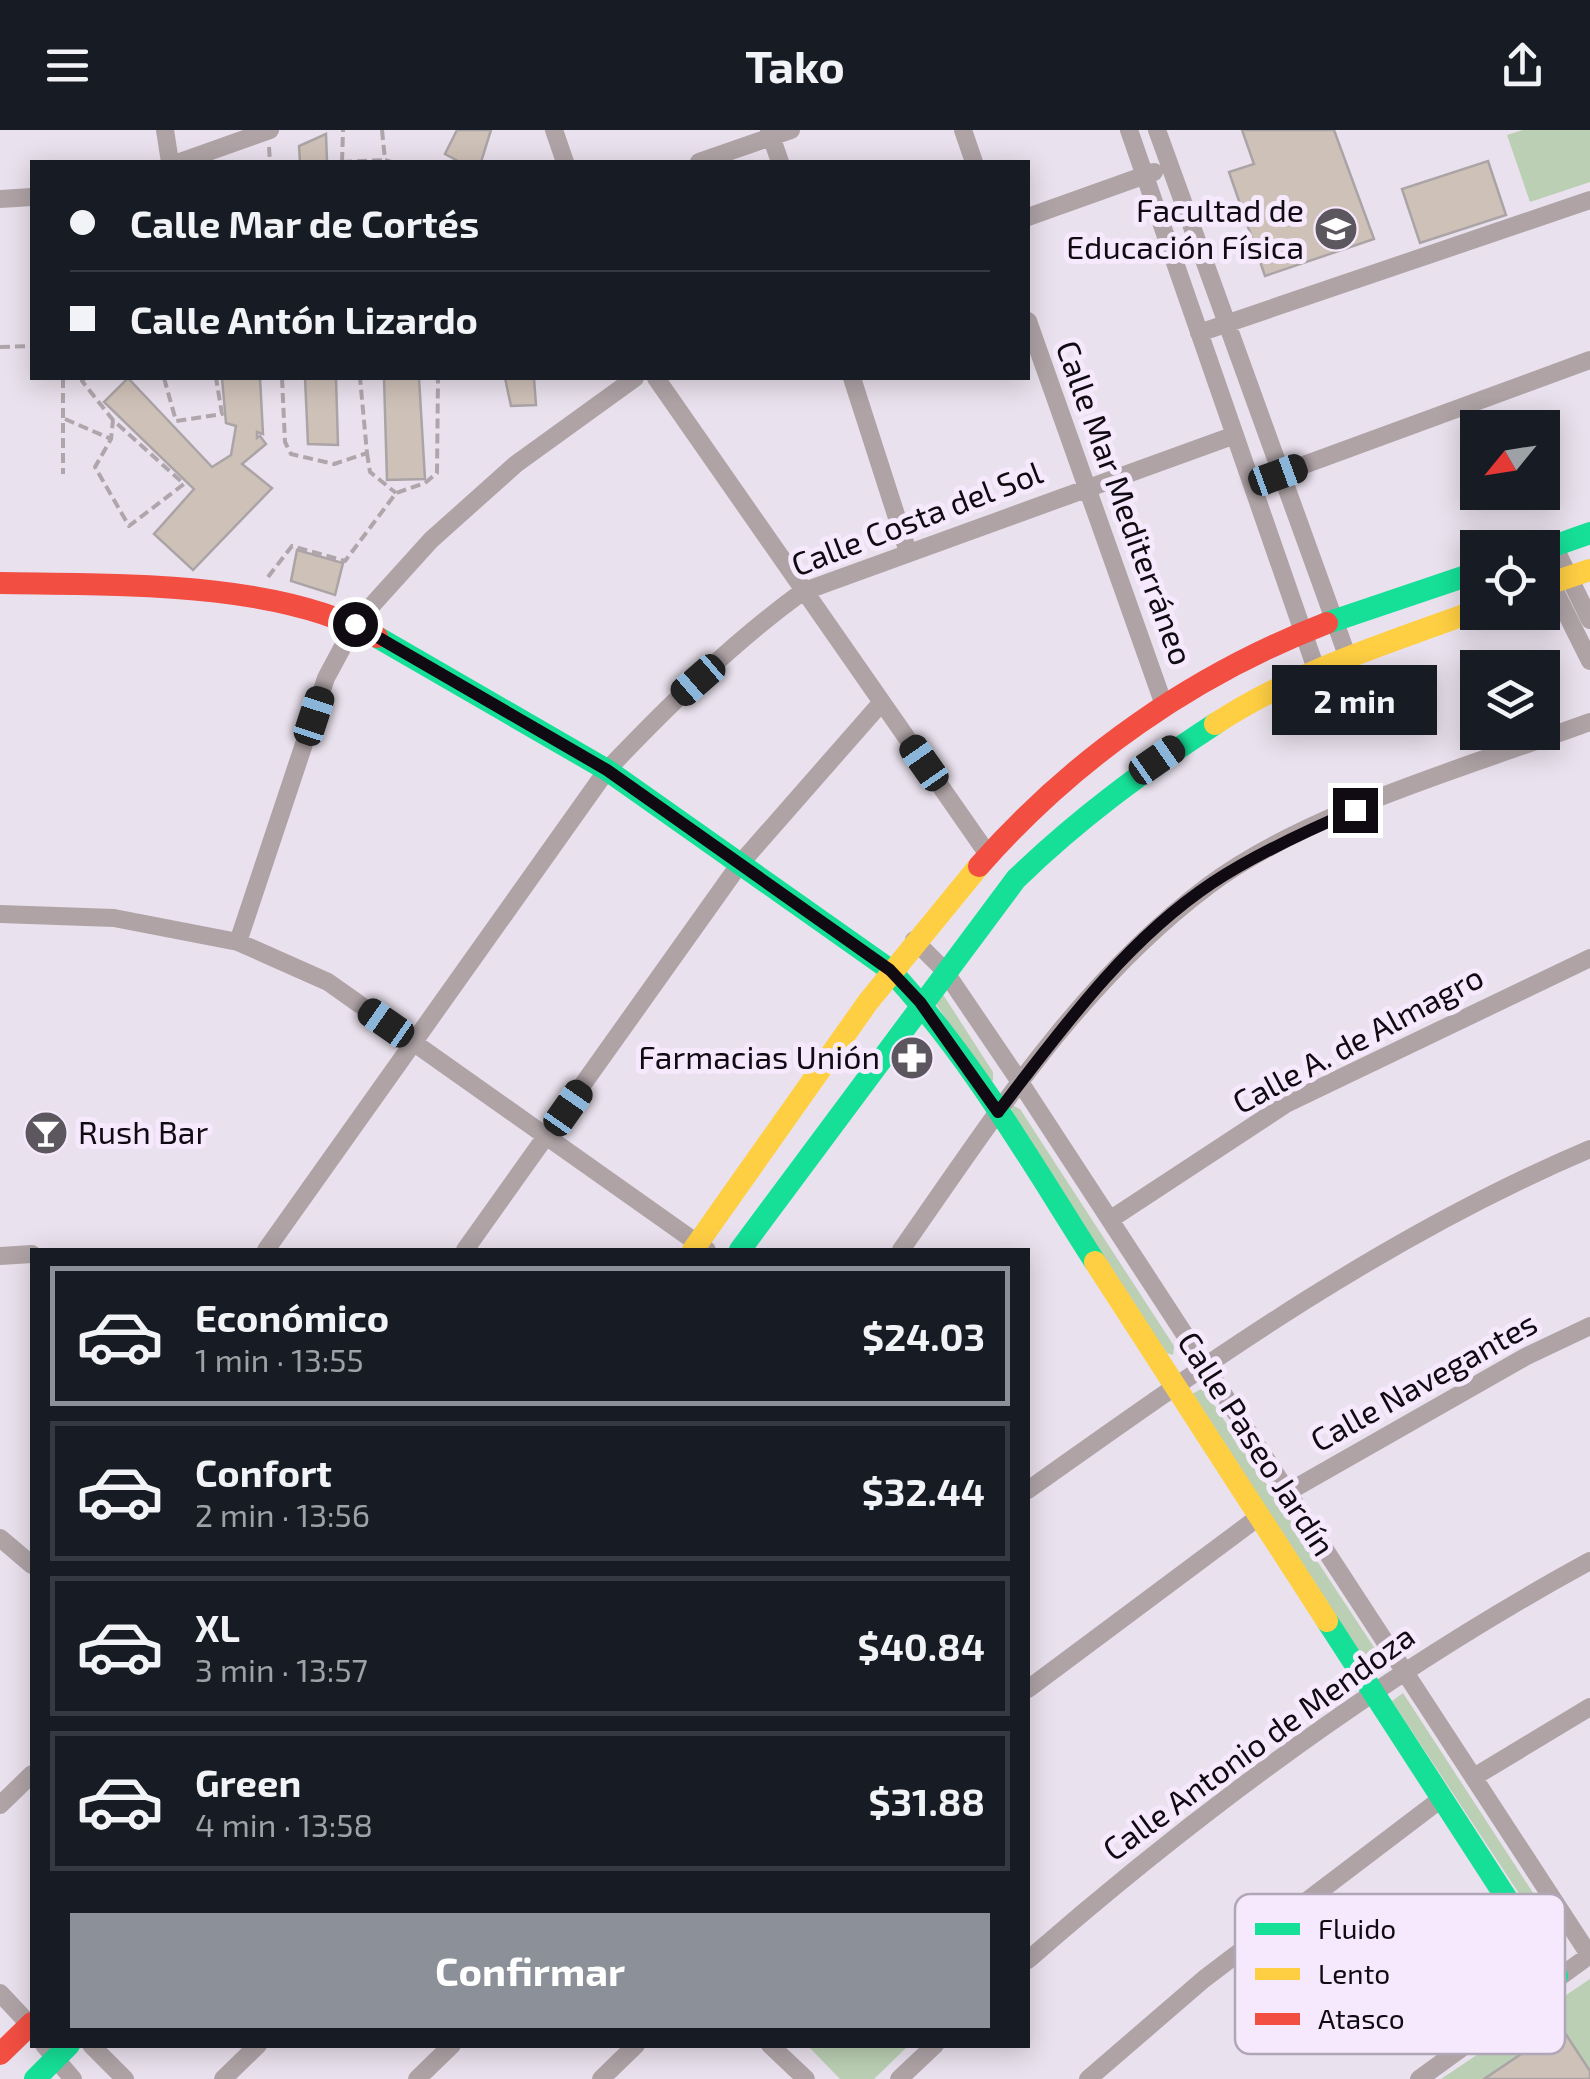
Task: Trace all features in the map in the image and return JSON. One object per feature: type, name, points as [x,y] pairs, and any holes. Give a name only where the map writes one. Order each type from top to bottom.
[{"type":"street","points":[[165,130],[170,160]]},
{"type":"street","points":[[186,160],[270,130]]},
{"type":"street","points":[[554,130],[564,160]]},
{"type":"street","points":[[704,160],[770,133],[791,130]]},
{"type":"street","points":[[963,130],[973,160]]},
{"type":"street","points":[[1129,130],[1316,668]]},
{"type":"street","points":[[1157,130],[1278,475],[1348,658]]},
{"type":"street","points":[[770,133],[779,160]]},
{"type":"street","points":[[1030,216],[1170,166]]},
{"type":"street","points":[[0,199],[30,197]]},
{"type":"street","points":[[1199,333],[1590,200]]},
{"type":"street","name":"Calle Mar Mediterráneo","points":[[1030,327],[1164,705]]},
{"type":"street","points":[[1252,484],[1590,360]]},
{"type":"street","points":[[238,942],[326,678],[355,624],[431,540],[502,477],[632,380]]},
{"type":"street","points":[[657,380],[987,853]]},
{"type":"street","points":[[853,380],[908,552]]},
{"type":"street","name":"Calle Costa del Sol","points":[[267,1248],[607,770],[670,704],[802,592],[1234,434]]},
{"type":"street","points":[[1560,564],[1590,533]]},
{"type":"street","points":[[1560,574],[1590,620]]},
{"type":"street","points":[[0,914],[114,918],[238,942],[328,982],[700,1248],[914,940],[987,853],[1100,753],[1164,705],[1235,663],[1333,620],[1460,578]]},
{"type":"street","points":[[1560,579],[1590,661]]},
{"type":"street","name":"Calle Paseo Jardín","points":[[0,583],[154,586],[259,599],[355,624],[607,770],[890,970],[920,1002],[998,1112],[1503,1894]]},
{"type":"street","points":[[741,1248],[920,1002],[1016,880],[1114,791],[1213,723],[1316,668],[1460,617]]},
{"type":"street","points":[[467,1248],[739,866],[882,702]]},
{"type":"street","points":[[901,1248],[1020,1082],[1132,948],[1210,884],[1299,834],[1382,797],[1590,722]]},
{"type":"street","name":"Calle Paseo Jardín","points":[[914,940],[944,970],[1020,1082],[1550,1894]]},
{"type":"street","name":"Calle A. de Almagro","points":[[1111,1219],[1286,1104],[1590,958]]},
{"type":"street","points":[[1030,1489],[1204,1366],[1374,1256],[1523,1178],[1590,1149]]},
{"type":"street","points":[[0,1256],[30,1254]]},
{"type":"street","name":"Calle Navegantes","points":[[1288,1492],[1525,1357],[1590,1326]]},
{"type":"street","points":[[1030,1688],[1260,1516]]},
{"type":"street","points":[[0,1538],[30,1564]]},
{"type":"street","name":"Calle Antonio de Mendoza","points":[[1030,1958],[1200,1816],[1372,1690],[1590,1561]]},
{"type":"street","points":[[1474,1777],[1590,1706]]},
{"type":"street","points":[[0,1806],[30,1776]]},
{"type":"street","points":[[1316,1894],[1441,1799]]},
{"type":"street","name":"Calle Paseo Jardín","points":[[1565,1917],[1590,1955]]},
{"type":"street","points":[[1088,2079],[1235,1955]]},
{"type":"street","points":[[1565,1971],[1590,1955]]},
{"type":"street","points":[[0,1993],[30,2023]]},
{"type":"street","points":[[0,2054],[30,2027]]},
{"type":"street","points":[[94,2048],[125,2079]]},
{"type":"street","points":[[223,2079],[255,2048]]},
{"type":"street","points":[[417,2079],[449,2048]]},
{"type":"street","points":[[601,2079],[633,2048]]},
{"type":"street","points":[[773,2048],[806,2079]]},
{"type":"street","points":[[899,2079],[933,2048]]},
{"type":"street","points":[[35,2079],[55,2049],[73,2079]]},
{"type":"street","points":[[1418,2079],[1452,2054]]},
{"type":"path","points":[[342,160],[343,130]]},
{"type":"path","points":[[382,130],[388,160]]},
{"type":"path","points":[[0,347],[30,346]]},
{"type":"path","points":[[63,380],[63,474]]},
{"type":"path","points":[[82,380],[113,420],[184,484],[129,526],[95,468],[111,439],[113,420]]},
{"type":"path","points":[[165,380],[176,421],[222,414],[216,380]]},
{"type":"path","points":[[282,380],[285,442],[290,454],[334,464],[367,452]]},
{"type":"path","points":[[360,380],[370,472],[396,494]]},
{"type":"path","points":[[266,580],[292,546],[345,561],[396,494],[425,483],[437,473],[438,380]]},
{"type":"path","points":[[64,418],[111,439]]},
{"type":"green space","points":[[1523,130],[1590,130],[1590,182],[1530,202],[1507,135]]},
{"type":"green space","points":[[942,993],[993,1072],[993,1081],[984,1078],[933,999]]},
{"type":"green space","points":[[1012,1105],[1020,1109],[1174,1346],[1173,1355],[1164,1352],[1012,1114]]},
{"type":"green space","points":[[1203,1388],[1387,1667],[1374,1674],[1192,1394]]},
{"type":"green space","points":[[1403,1693],[1534,1894],[1519,1894],[1392,1701]]},
{"type":"green space","points":[[1590,1979],[1590,2079],[1441,2079],[1478,2054],[1565,2054],[1565,1996]]},
{"type":"green space","points":[[810,2048],[906,2048],[874,2079],[840,2079]]},
{"type":"building","points":[[457,130],[491,130],[482,160],[456,160],[445,154]]},
{"type":"building","points":[[1242,130],[1334,130],[1374,239],[1265,276],[1229,172],[1254,164]]},
{"type":"building","points":[[326,134],[327,160],[300,160],[299,146]]},
{"type":"building","points":[[1488,161],[1506,215],[1420,243],[1402,189]]},
{"type":"building","points":[[130,380],[212,467],[231,455],[236,426],[226,423],[222,380],[260,380],[263,434],[257,432],[257,438],[260,436],[266,444],[242,464],[272,488],[193,570],[154,534],[194,489],[104,402]]},
{"type":"building","points":[[305,380],[336,380],[338,445],[308,444]]},
{"type":"building","points":[[384,380],[419,380],[425,479],[387,480]]},
{"type":"building","points":[[505,380],[534,380],[536,405],[511,406]]},
{"type":"building","points":[[297,550],[343,563],[335,595],[291,581]]},
{"type":"building","points":[[1565,2033],[1590,2071],[1590,2079],[1484,2079],[1521,2054],[1565,2054]]},
{"type":"traffic: fast","points":[[1560,544],[1590,533]]},
{"type":"traffic: fast","points":[[1327,623],[1460,578]]},
{"type":"traffic: fast","points":[[377,637],[607,770],[889,969],[973,1073],[1095,1262]]},
{"type":"traffic: fast","points":[[741,1248],[1016,879],[1112,797],[1215,724]]},
{"type":"traffic: fast","points":[[1327,1621],[1504,1894]]},
{"type":"traffic: fast","points":[[35,2079],[66,2048]]},
{"type":"traffic: slow","points":[[1560,580],[1590,570]]},
{"type":"traffic: slow","points":[[1215,724],[1310,673],[1460,617]]},
{"type":"traffic: slow","points":[[694,1248],[868,1002],[979,866]]},
{"type":"traffic: slow","points":[[1095,1262],[1327,1621]]},
{"type":"traffic: jam","points":[[0,583],[143,586],[244,595],[337,618],[377,637]]},
{"type":"traffic: jam","points":[[979,866],[1055,790],[1138,724],[1229,668],[1327,623]]},
{"type":"traffic: jam","points":[[0,2054],[30,2025]]},
{"type":"place","name":"Facultad de Educación Física","points":[[1336,229]]},
{"type":"place","name":"Farmacias Unión","points":[[912,1058]]},
{"type":"place","name":"Rush Bar","points":[[46,1133]]},
{"type":"route","points":[[355,624],[607,770],[890,970],[920,1002],[998,1112],[1083,1003],[1132,948],[1210,884],[1299,834],[1355,810]]}]
